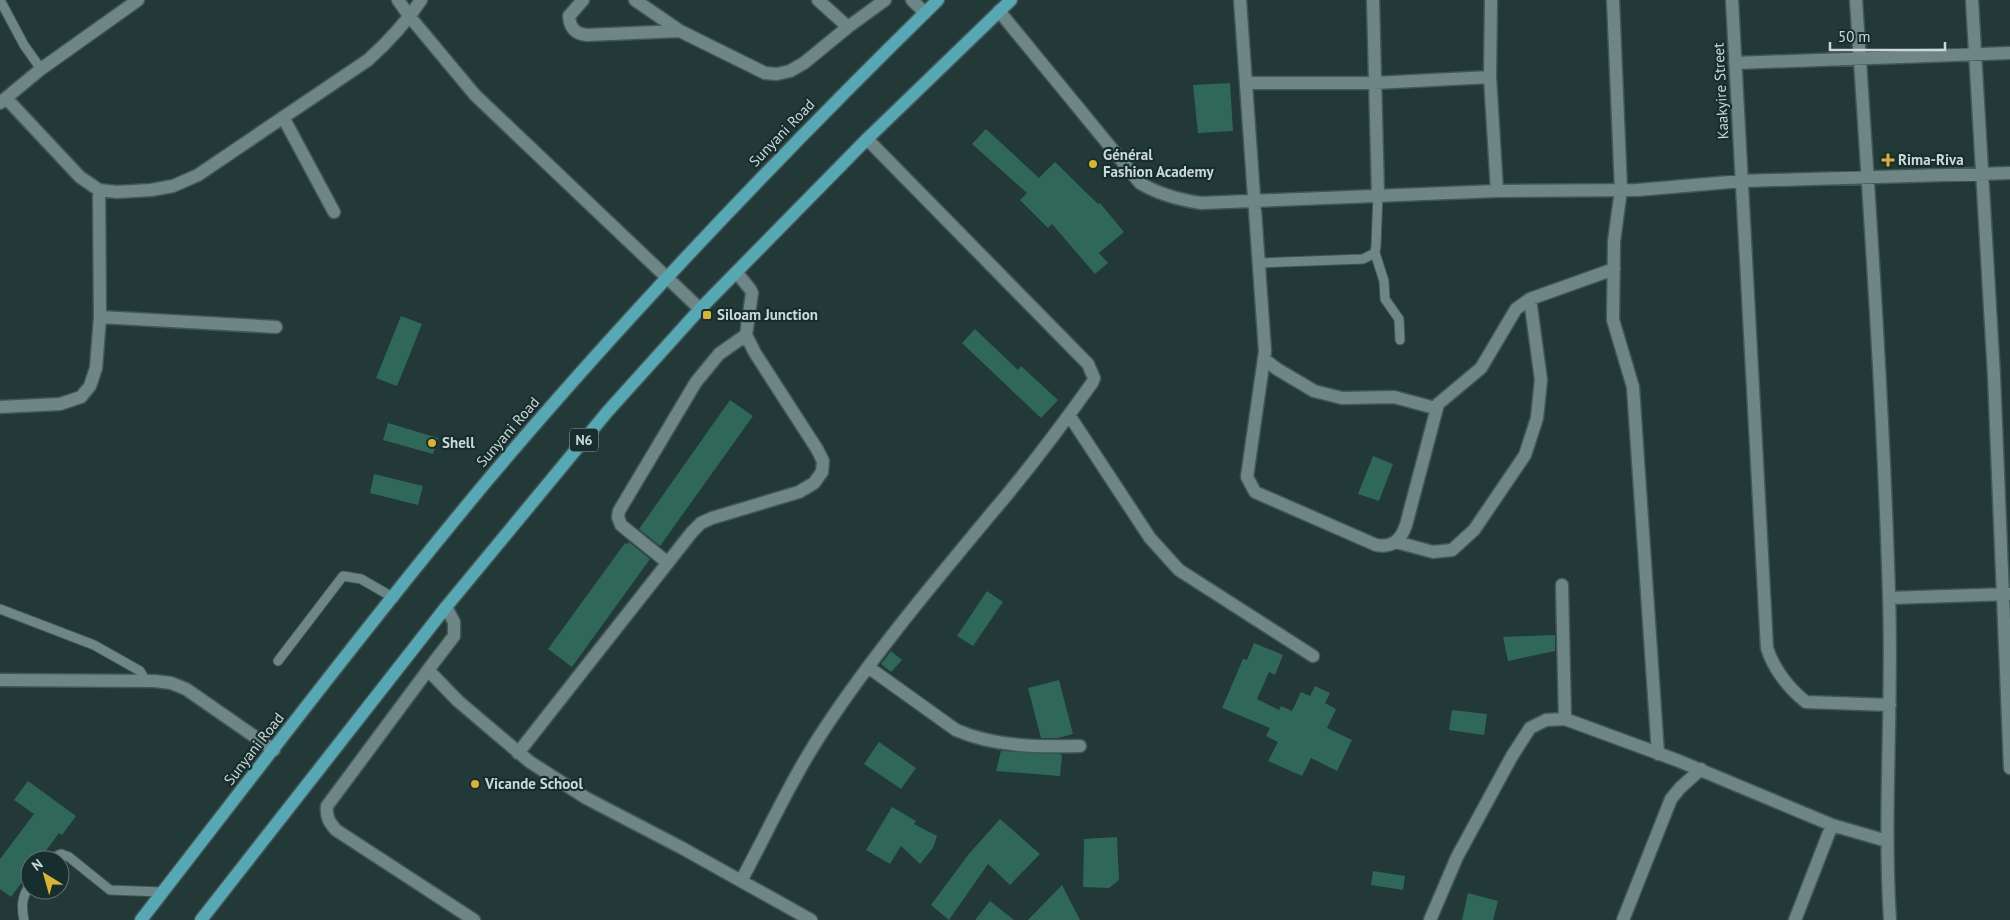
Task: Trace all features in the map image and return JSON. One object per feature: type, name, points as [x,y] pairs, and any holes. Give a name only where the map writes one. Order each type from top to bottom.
[{"type":"main road","name":"Sunyani Road","points":[[141,920],[486,482],[666,278],[801,136],[938,0]]},
{"type":"main road","name":"N6","points":[[200,920],[446,607],[608,411],[736,272],[867,139],[1011,0]]},
{"type":"street","points":[[138,0],[3,100],[80,177],[99,190],[117,192],[151,190],[173,186],[198,175],[368,60],[392,38],[410,17],[421,0]]},
{"type":"street","points":[[398,0],[475,95],[700,309]]},
{"type":"street","points":[[584,0],[569,16],[570,24],[579,34],[680,31]]},
{"type":"street","points":[[635,0],[680,31],[765,73],[777,74],[790,72],[804,63],[885,0]]},
{"type":"street","points":[[818,0],[848,27]]},
{"type":"street","points":[[912,0],[925,13]]},
{"type":"street","points":[[1240,0],[1255,201],[1264,359],[1247,478],[1255,492],[1376,545],[1386,547],[1396,542],[1403,536],[1435,408],[1441,400],[1481,368],[1516,309],[1530,299],[1614,269]]},
{"type":"street","points":[[1373,0],[1378,194]]},
{"type":"street","points":[[1491,0],[1490,77],[1497,190]]},
{"type":"street","points":[[1613,0],[1621,190],[1614,242],[1613,320],[1633,386],[1658,754]]},
{"type":"street","name":"Kaakyire Street","points":[[1732,0],[1767,648],[1771,661],[1796,694],[1806,702],[1890,705]]},
{"type":"street","points":[[1856,0],[1868,176],[1889,598],[1890,705],[1886,801],[1890,920]]},
{"type":"street","points":[[1972,0],[1984,174],[2007,594],[2010,768]]},
{"type":"street","points":[[1000,11],[1140,183],[1148,188],[1194,202],[1497,190],[1621,190],[1742,181],[2010,173]]},
{"type":"street","points":[[1736,63],[2010,53]]},
{"type":"street","points":[[1246,83],[1375,83],[1490,77]]},
{"type":"street","points":[[283,117],[334,212]]},
{"type":"street","points":[[741,881],[822,732],[868,667],[945,568],[991,514],[1069,415],[1092,384],[1094,378],[1088,364],[867,139]]},
{"type":"street","points":[[0,407],[60,404],[80,397],[90,386],[96,368],[100,317],[99,190]]},
{"type":"street","points":[[518,753],[692,532],[702,523],[712,518],[799,492],[814,483],[822,472],[823,462],[817,448],[755,353],[746,335],[752,294],[736,272]]},
{"type":"street","points":[[1396,542],[1433,552],[1452,550],[1474,530],[1525,455],[1538,418],[1541,380],[1530,299]]},
{"type":"street","points":[[100,317],[276,327]]},
{"type":"street","points":[[668,562],[621,526],[618,517],[619,511],[692,387],[719,354],[746,335]]},
{"type":"street","points":[[1264,359],[1276,369],[1314,391],[1342,398],[1394,398],[1435,408]]},
{"type":"street","points":[[1069,415],[1150,538],[1179,570],[1312,656]]},
{"type":"street","points":[[1562,585],[1565,719]]},
{"type":"street","points":[[1889,598],[2007,594]]},
{"type":"street","points":[[446,607],[454,622],[454,636],[327,806],[326,815],[329,823],[336,830],[474,920]]},
{"type":"street","points":[[868,667],[956,730],[968,735],[1026,746],[1080,746]]},
{"type":"street","points":[[428,670],[458,701],[518,753],[586,798],[811,920]]},
{"type":"street","points":[[0,680],[146,681],[171,684],[186,689],[274,750]]},
{"type":"street","points":[[1430,920],[1457,857],[1512,756],[1530,728],[1546,720],[1565,719],[1701,769],[1832,825],[1887,841]]},
{"type":"street","points":[[1623,920],[1671,799],[1701,769]]},
{"type":"street","points":[[1795,920],[1832,825]]},
{"type":"lane","points":[[0,0],[24,45],[41,70]]},
{"type":"lane","points":[[1378,194],[1375,253],[1384,281],[1385,299],[1399,319],[1400,340]]},
{"type":"lane","points":[[1259,263],[1363,259],[1375,253]]},
{"type":"lane","points":[[278,661],[343,576],[361,579],[394,598]]},
{"type":"lane","points":[[0,608],[94,645],[140,671],[146,681]]},
{"type":"lane","points":[[70,859],[110,890],[163,892]]},
{"type":"lane","points":[[23,900],[24,920]]},
{"type":"building","points":[[1230,83],[1233,131],[1198,133],[1193,85]]},
{"type":"building","points":[[986,129],[1039,178],[1055,162],[1098,204],[1100,203],[1124,232],[1099,253],[1108,263],[1095,274],[1052,224],[1048,228],[1020,200],[1027,193],[972,144]]},
{"type":"building","points":[[401,316],[422,324],[397,386],[376,378]]},
{"type":"building","points":[[975,329],[1018,370],[1021,366],[1058,400],[1041,418],[962,343]]},
{"type":"building","points":[[730,400],[753,416],[660,546],[639,529]]},
{"type":"building","points":[[388,423],[438,438],[433,454],[383,440]]},
{"type":"building","points":[[1373,456],[1393,464],[1379,501],[1358,494]]},
{"type":"building","points":[[374,474],[423,486],[418,505],[370,493]]},
{"type":"building","points":[[629,542],[650,559],[572,667],[548,649],[625,543]]},
{"type":"building","points":[[987,591],[1003,602],[973,646],[957,636]]},
{"type":"building","points":[[1555,635],[1555,651],[1508,661],[1503,637]]},
{"type":"building","points":[[1254,643],[1283,655],[1275,675],[1269,672],[1257,699],[1279,710],[1281,706],[1292,711],[1301,692],[1310,696],[1315,686],[1330,693],[1325,703],[1336,709],[1327,728],[1352,740],[1337,771],[1311,758],[1302,776],[1268,761],[1278,742],[1266,736],[1270,728],[1222,708],[1243,659],[1247,660]]},
{"type":"building","points":[[891,651],[902,660],[891,672],[881,664]]},
{"type":"building","points":[[1059,680],[1073,734],[1058,738],[1041,738],[1028,688]]},
{"type":"building","points":[[1452,710],[1487,714],[1484,735],[1449,730]]},
{"type":"building","points":[[879,742],[916,768],[901,789],[864,764]]},
{"type":"building","points":[[1001,751],[1060,754],[1062,756],[1060,776],[996,771]]},
{"type":"building","points":[[28,781],[76,816],[62,835],[59,833],[46,850],[20,850],[20,885],[11,897],[0,889],[0,859],[34,814],[14,800]]},
{"type":"building","points":[[892,807],[916,821],[914,824],[937,836],[933,848],[920,864],[901,846],[890,864],[866,850]]},
{"type":"building","points":[[1000,819],[1040,854],[1010,885],[988,864],[949,920],[931,905],[968,855]]},
{"type":"building","points":[[1117,837],[1119,880],[1109,888],[1083,887],[1084,839]]},
{"type":"building","points":[[1373,871],[1405,876],[1403,890],[1371,885]]},
{"type":"building","points":[[1062,885],[1080,920],[1028,920]]},
{"type":"building","points":[[1468,893],[1498,901],[1493,920],[1462,920]]},
{"type":"building","points":[[990,901],[1014,920],[975,920]]},
{"type":"place","name":"Rima-Riva","points":[[1888,160]]},
{"type":"place","name":"Général Fashion Academy","points":[[1093,164]]},
{"type":"place","name":"Siloam Junction","points":[[707,315]]},
{"type":"place","name":"Shell","points":[[432,443]]},
{"type":"place","name":"Vicande School","points":[[475,784]]}]
